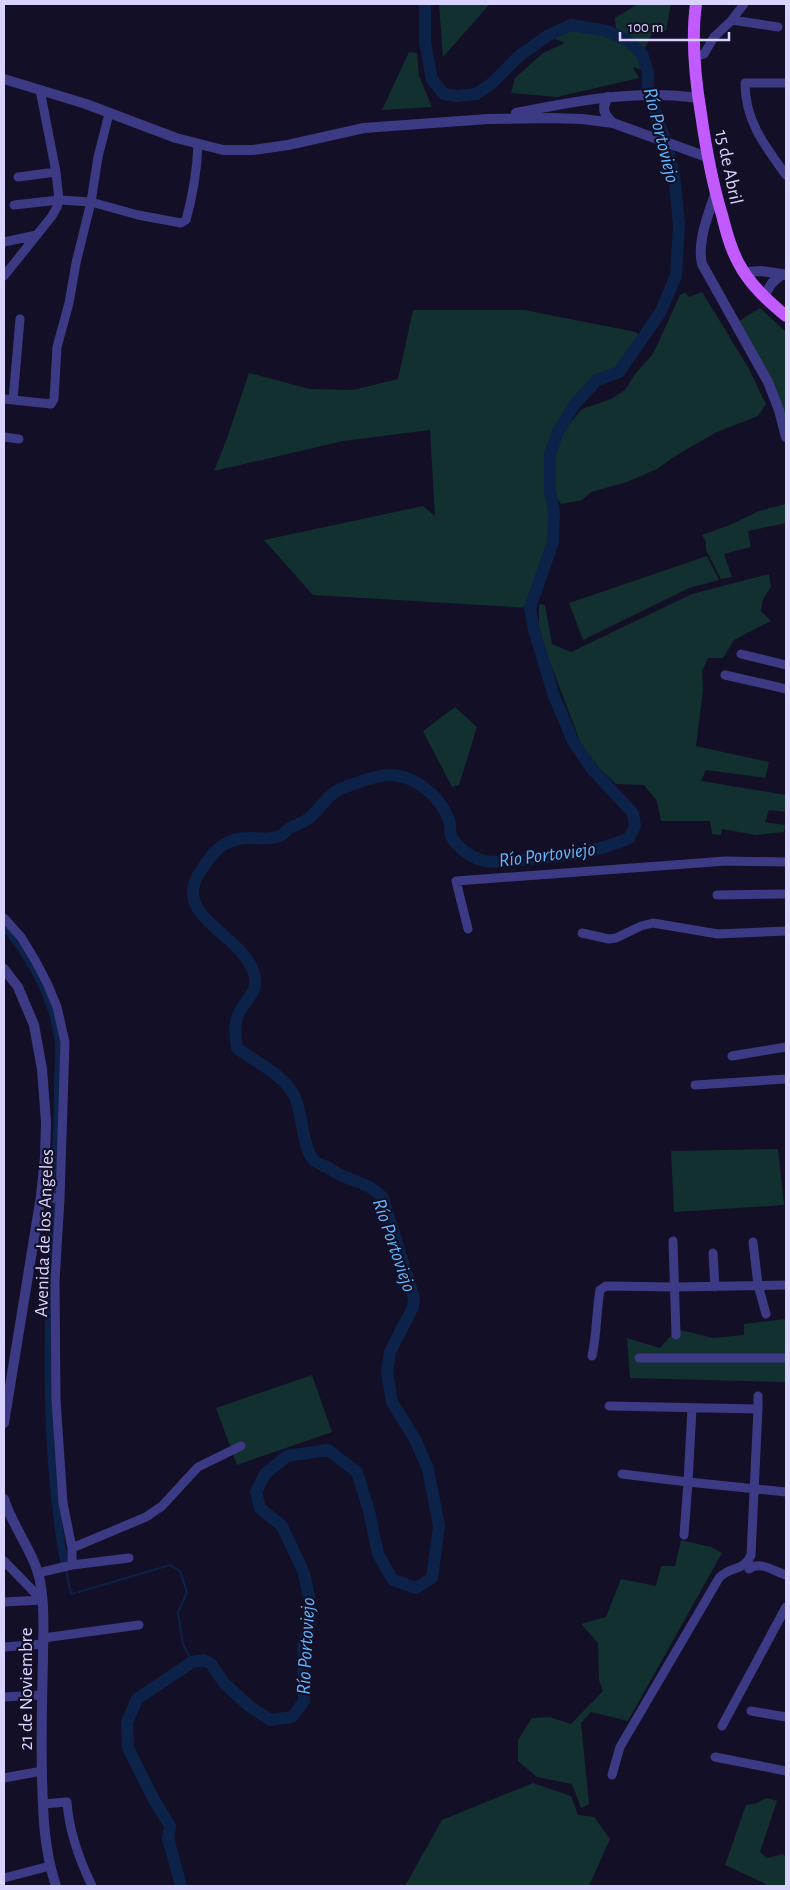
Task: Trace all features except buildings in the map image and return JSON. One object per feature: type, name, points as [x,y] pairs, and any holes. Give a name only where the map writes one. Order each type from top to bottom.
[{"type":"main road","name":"15 de Abril","points":[[696,4],[694,57],[698,98],[715,194],[730,245],[744,272],[764,296],[786,316]]},
{"type":"street","points":[[694,57],[704,54],[714,37],[732,20],[744,4]]},
{"type":"street","points":[[732,20],[778,27]]},
{"type":"street","points":[[4,79],[86,104],[176,138],[223,150],[254,150],[288,145],[364,128],[488,119],[570,118],[618,125],[707,157]]},
{"type":"street","points":[[785,172],[765,148],[752,120],[745,94],[745,83],[786,83]]},
{"type":"street","points":[[4,276],[52,216],[59,200],[56,172],[40,90]]},
{"type":"street","points":[[488,119],[610,97],[682,96],[698,98]]},
{"type":"street","points":[[610,97],[604,110],[606,116],[618,125]]},
{"type":"street","points":[[4,399],[51,404],[54,399],[57,347],[69,303],[91,202],[98,157],[109,114]]},
{"type":"street","points":[[14,205],[59,200],[91,202],[138,215],[181,223],[186,220],[197,176],[198,144]]},
{"type":"street","points":[[18,177],[56,172]]},
{"type":"street","points":[[715,194],[701,243],[700,255],[702,264],[768,382],[779,410],[786,437]]},
{"type":"street","points":[[4,242],[37,235]]},
{"type":"street","points":[[744,272],[761,271],[784,275]]},
{"type":"street","points":[[764,296],[772,283],[784,275]]},
{"type":"street","points":[[14,400],[20,319]]},
{"type":"street","points":[[4,436],[20,439]]},
{"type":"street","points":[[741,654],[786,665]]},
{"type":"street","points":[[725,675],[786,689]]},
{"type":"street","points":[[468,929],[456,882],[718,862],[786,862]]},
{"type":"street","points":[[717,895],[786,894]]},
{"type":"street","name":"Avenida de los Angeles","points":[[4,918],[21,937],[35,960],[57,1007],[65,1042],[65,1066],[51,1198],[55,1281],[57,1432],[63,1503],[72,1548],[72,1565]]},
{"type":"street","points":[[582,933],[609,940],[641,926],[653,923],[718,934],[786,931]]},
{"type":"street","points":[[4,969],[18,987],[25,1002],[34,1025],[40,1051],[46,1122],[45,1157],[51,1198],[4,1423]]},
{"type":"street","points":[[732,1056],[786,1047]]},
{"type":"street","points":[[695,1085],[786,1079]]},
{"type":"street","points":[[673,1241],[676,1335]]},
{"type":"street","points":[[754,1242],[758,1285],[766,1314]]},
{"type":"street","points":[[713,1252],[715,1287]]},
{"type":"street","points":[[592,1356],[597,1336],[600,1290],[606,1286],[715,1287],[786,1285]]},
{"type":"street","points":[[639,1358],[786,1358]]},
{"type":"street","points":[[612,1775],[620,1747],[719,1578],[726,1571],[738,1568],[748,1560],[751,1554],[758,1396]]},
{"type":"street","points":[[609,1406],[758,1409]]},
{"type":"street","points":[[684,1535],[692,1408]]},
{"type":"street","points":[[72,1548],[146,1517],[162,1506],[198,1467],[241,1446]]},
{"type":"street","points":[[622,1474],[786,1492]]},
{"type":"street","name":"21 de Noviembre","points":[[4,1499],[12,1522],[38,1573],[42,1600],[44,1831],[50,1866],[56,1886]]},
{"type":"street","points":[[38,1573],[72,1565],[129,1558]]},
{"type":"street","points":[[4,1561],[42,1600]]},
{"type":"street","points":[[749,1569],[753,1566],[761,1566],[786,1575]]},
{"type":"street","points":[[4,1602],[42,1600]]},
{"type":"street","points":[[722,1726],[786,1607]]},
{"type":"street","points":[[4,1647],[139,1624]]},
{"type":"street","points":[[4,1697],[42,1695]]},
{"type":"street","points":[[751,1711],[786,1717]]},
{"type":"street","points":[[714,1757],[786,1771]]},
{"type":"street","points":[[4,1778],[42,1771]]},
{"type":"street","points":[[43,1804],[67,1802],[68,1820],[74,1844],[92,1886]]},
{"type":"street","points":[[4,1878],[50,1866]]},
{"type":"green space","points":[[439,4],[490,4],[443,57]]},
{"type":"green space","points":[[638,4],[671,4],[666,31],[654,30],[645,48],[616,28],[615,18]]},
{"type":"green space","points":[[571,25],[610,33],[628,41],[642,54],[648,72],[633,67],[639,78],[557,97],[511,93],[515,78],[543,53],[565,43],[547,36]]},
{"type":"green space","points":[[409,52],[417,53],[419,76],[432,107],[382,110]]},
{"type":"green space","points":[[685,292],[689,297],[702,292],[748,367],[766,404],[758,416],[717,432],[675,456],[657,469],[627,482],[591,492],[582,500],[561,504],[556,497],[554,457],[564,430],[582,409],[611,399],[625,390],[635,374],[653,354],[680,295]]},
{"type":"green space","points":[[760,308],[786,332],[786,445],[769,391],[733,325]]},
{"type":"green space","points":[[413,310],[524,310],[636,332],[642,340],[619,372],[597,381],[578,402],[558,432],[550,454],[550,491],[554,527],[543,571],[530,608],[313,595],[264,540],[423,506],[435,516],[430,430],[343,441],[214,471],[249,373],[310,389],[353,390],[398,379]]},
{"type":"green space","points":[[786,504],[786,523],[748,531],[751,547],[724,554],[732,577],[721,579],[706,550],[706,542],[702,535],[732,524],[759,511]]},
{"type":"green space","points":[[707,556],[719,580],[689,588],[583,640],[569,603]]},
{"type":"green space","points":[[769,574],[771,587],[763,599],[761,611],[771,621],[734,640],[723,658],[708,658],[702,671],[703,690],[696,746],[769,762],[765,778],[706,770],[701,781],[786,795],[786,812],[769,810],[765,822],[785,825],[784,832],[756,835],[722,829],[721,835],[712,834],[710,821],[661,821],[657,801],[644,785],[616,784],[599,768],[581,744],[539,633],[539,604],[545,605],[552,644],[571,652],[692,594]]},
{"type":"green space","points":[[455,707],[477,727],[459,785],[452,787],[423,731]]},
{"type":"green space","points":[[778,1149],[784,1205],[674,1212],[671,1151]]},
{"type":"green space","points":[[786,1319],[786,1382],[630,1378],[627,1338],[660,1348],[677,1329],[713,1338],[744,1335],[744,1324]]},
{"type":"green space","points":[[312,1375],[332,1432],[237,1465],[216,1408]]},
{"type":"green space","points":[[681,1540],[711,1547],[722,1553],[628,1721],[591,1712],[581,1723],[589,1804],[581,1808],[572,1784],[537,1777],[518,1761],[518,1740],[532,1718],[550,1717],[571,1724],[603,1691],[599,1680],[598,1643],[581,1624],[606,1617],[621,1579],[656,1586],[661,1566],[675,1566]]},
{"type":"green space","points":[[533,1783],[571,1796],[578,1815],[594,1817],[610,1839],[589,1886],[405,1886],[442,1820]]},
{"type":"green space","points":[[766,1798],[777,1801],[760,1852],[767,1858],[783,1854],[786,1858],[786,1886],[765,1886],[766,1884],[725,1865],[746,1805],[757,1803]]},
{"type":"waterway","name":"Río Portoviejo","points":[[181,1886],[168,1838],[170,1826],[153,1798],[128,1748],[127,1722],[137,1699],[192,1662],[204,1660],[211,1664],[224,1683],[249,1706],[270,1720],[292,1717],[304,1701],[303,1646],[310,1623],[310,1602],[304,1573],[282,1526],[260,1508],[256,1492],[265,1474],[287,1456],[328,1450],[357,1472],[369,1511],[378,1554],[393,1580],[416,1588],[432,1578],[439,1526],[428,1469],[415,1439],[392,1402],[387,1372],[390,1352],[413,1307],[414,1298],[383,1198],[369,1187],[341,1175],[314,1160],[307,1148],[295,1097],[290,1089],[277,1075],[237,1048],[235,1032],[237,1017],[252,994],[255,987],[255,978],[249,963],[239,949],[201,913],[194,901],[194,886],[209,858],[225,844],[232,840],[246,838],[267,839],[280,836],[290,828],[308,819],[335,792],[362,781],[384,775],[399,776],[425,788],[445,811],[450,823],[453,840],[469,854],[485,861],[498,862],[532,859],[590,851],[629,838],[635,826],[633,813],[591,768],[573,741],[554,696],[534,630],[530,608],[553,542],[554,512],[550,491],[550,454],[558,432],[574,405],[597,380],[619,372],[660,313],[676,276],[679,225],[674,173],[648,91],[648,72],[642,54],[628,41],[607,31],[571,25],[547,36],[519,56],[491,84],[476,94],[457,96],[444,94],[432,80],[425,42],[425,4]]},
{"type":"waterway","points":[[4,926],[23,951],[45,992],[55,1021],[59,1042],[57,1135],[49,1304],[49,1390],[53,1476],[64,1561]]},
{"type":"waterway","points":[[79,1592],[170,1565],[180,1571],[187,1592],[178,1613],[183,1644],[192,1662]]},
{"type":"waterway","points":[[66,1570],[71,1594],[75,1593]]}]
